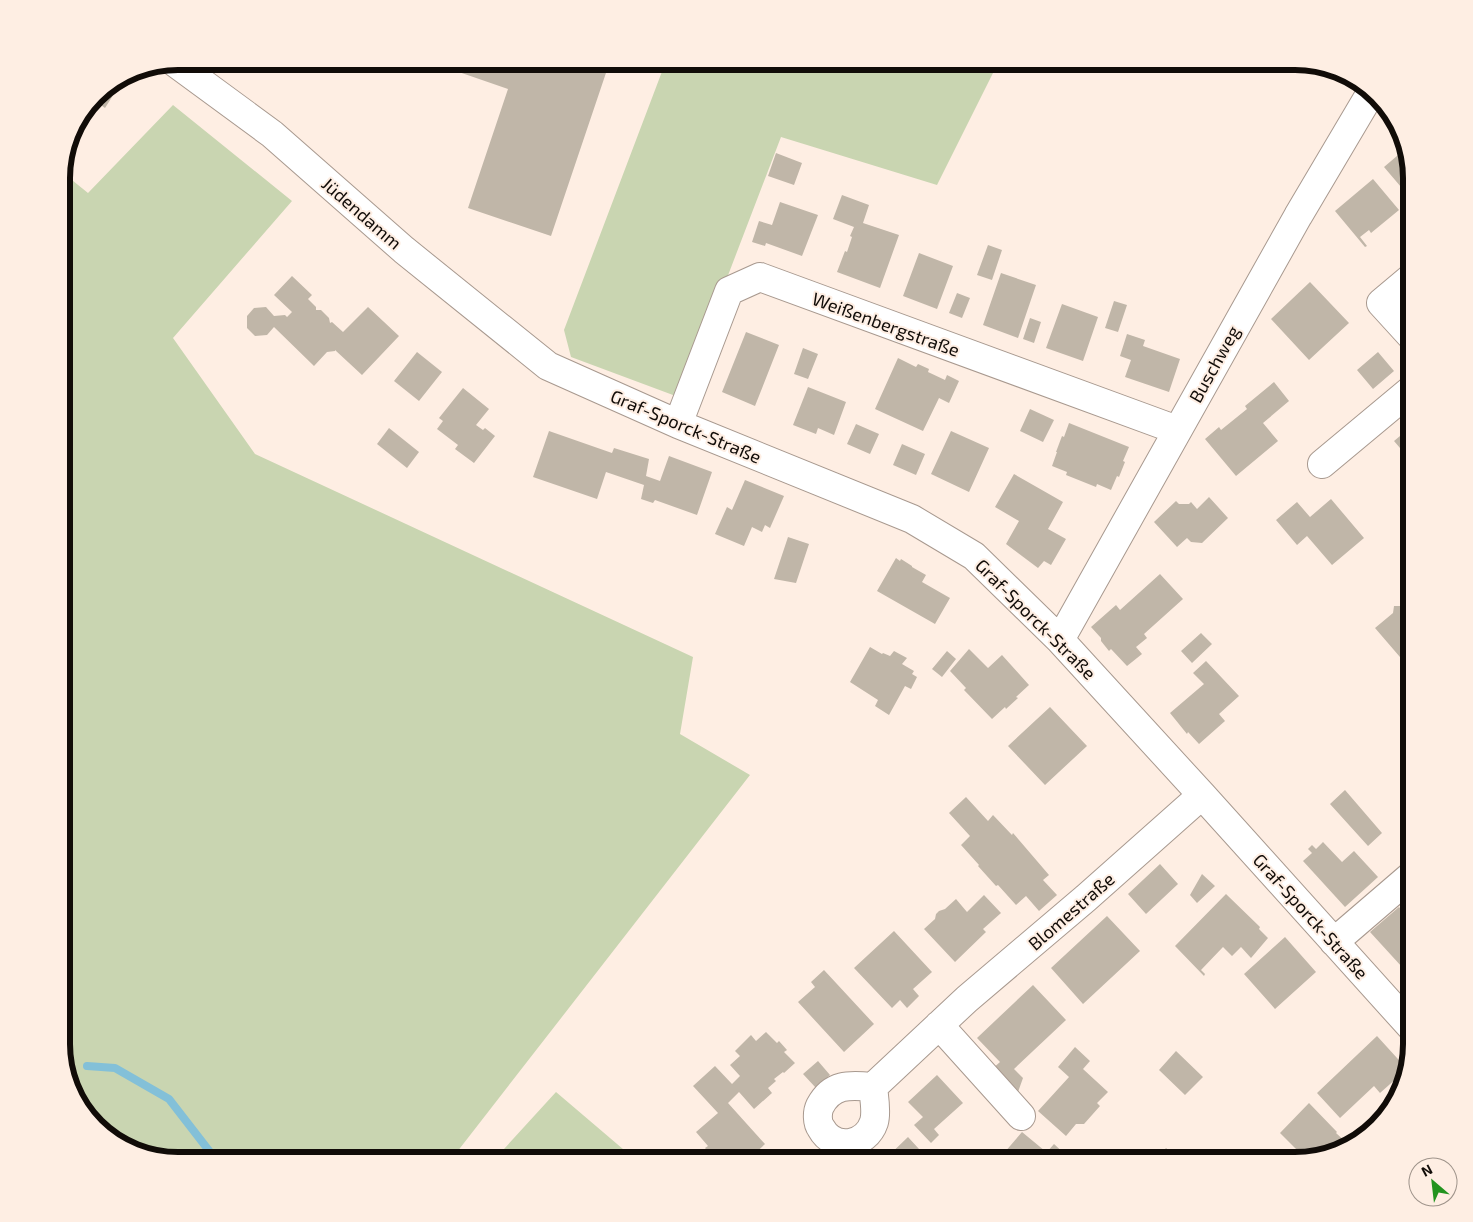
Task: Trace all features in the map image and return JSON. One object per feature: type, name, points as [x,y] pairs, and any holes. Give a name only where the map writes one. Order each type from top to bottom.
[{"type":"street","name":"Jüdendamm","points":[[185,70],[272,134],[404,250],[548,366]]},
{"type":"street","name":"Buschweg","points":[[1060,640],[1298,216],[1368,99]]},
{"type":"street","name":"Weißenbergstraße","points":[[678,424],[729,291],[760,277],[1177,430]]},
{"type":"street","points":[[1403,285],[1381,303],[1403,327]]},
{"type":"street","name":"Graf-Sporck-Straße","points":[[548,366],[678,424],[912,519],[974,556],[1060,640],[1403,1018]]},
{"type":"street","points":[[1322,464],[1403,396]]},
{"type":"street","name":"Blomestraße","points":[[873,1087],[939,1026],[1202,795]]},
{"type":"street","points":[[1334,942],[1403,883]]},
{"type":"street","points":[[939,1026],[1021,1116]]},
{"type":"green space","points":[[663,70],[994,70],[937,185],[781,137],[681,398],[571,357],[564,330]]},
{"type":"green space","points":[[173,105],[292,201],[173,338],[255,454],[693,657],[680,734],[750,775],[457,1152],[171,1152],[157,1150],[137,1144],[112,1130],[92,1110],[81,1092],[72,1065],[70,1051],[70,178],[88,193]]},
{"type":"green space","points":[[556,1092],[626,1152],[501,1152]]},
{"type":"building","points":[[453,70],[607,70],[551,236],[468,208],[508,89]]},
{"type":"building","points":[[117,88],[105,108],[100,104]]},
{"type":"building","points":[[776,153],[802,163],[794,185],[768,176]]},
{"type":"building","points":[[1400,154],[1403,186],[1401,187],[1384,167]]},
{"type":"building","points":[[1373,179],[1399,210],[1371,233],[1369,230],[1360,237],[1367,246],[1365,247],[1335,211]]},
{"type":"building","points":[[842,195],[869,205],[863,223],[899,235],[880,288],[837,272],[845,251],[847,252],[854,227],[833,219]]},
{"type":"building","points":[[780,202],[818,215],[802,256],[766,243],[765,246],[752,242],[759,221],[772,225]]},
{"type":"building","points":[[988,245],[1002,250],[992,280],[977,275]]},
{"type":"building","points":[[919,253],[953,266],[937,309],[903,296]]},
{"type":"building","points":[[1001,273],[1036,285],[1018,338],[983,325]]},
{"type":"building","points":[[292,276],[312,295],[308,299],[316,307],[316,310],[321,310],[329,318],[330,323],[332,322],[343,332],[368,307],[399,336],[362,375],[335,350],[327,352],[314,366],[274,327],[267,335],[255,336],[247,328],[247,316],[254,308],[266,307],[274,316],[285,315],[287,317],[292,312],[274,295]]},
{"type":"building","points":[[1310,282],[1349,323],[1309,360],[1271,319]]},
{"type":"building","points":[[957,293],[970,298],[962,318],[949,313]]},
{"type":"building","points":[[1114,301],[1127,305],[1118,332],[1105,328]]},
{"type":"building","points":[[1062,304],[1098,317],[1083,361],[1046,348]]},
{"type":"building","points":[[1030,318],[1041,322],[1034,343],[1023,339]]},
{"type":"building","points":[[746,332],[779,345],[755,406],[722,392]]},
{"type":"building","points":[[1127,334],[1145,340],[1143,346],[1180,359],[1169,392],[1125,377],[1131,360],[1120,356]]},
{"type":"building","points":[[803,348],[818,354],[808,379],[794,374]]},
{"type":"building","points":[[417,352],[442,372],[419,401],[394,381]]},
{"type":"building","points":[[1378,352],[1394,371],[1373,389],[1357,370]]},
{"type":"building","points":[[898,358],[916,367],[918,364],[929,369],[928,372],[945,380],[947,375],[959,381],[949,403],[939,398],[923,431],[875,409]]},
{"type":"building","points":[[1274,382],[1289,401],[1263,423],[1278,441],[1236,476],[1205,439],[1219,427],[1221,430],[1247,409],[1245,406]]},
{"type":"building","points":[[808,387],[846,402],[834,435],[818,428],[816,434],[793,425]]},
{"type":"building","points":[[463,388],[489,409],[476,425],[483,430],[485,428],[495,436],[474,463],[455,449],[458,445],[437,429],[443,421],[439,418]]},
{"type":"building","points":[[1030,409],[1054,420],[1043,442],[1020,431]]},
{"type":"building","points":[[1069,423],[1129,447],[1119,477],[1117,476],[1111,490],[1097,484],[1096,487],[1066,475],[1067,472],[1052,466],[1062,436],[1064,437]]},
{"type":"building","points":[[856,424],[879,434],[870,454],[847,444]]},
{"type":"building","points":[[389,428],[419,452],[407,468],[377,444]]},
{"type":"building","points":[[549,431],[612,453],[614,448],[649,459],[646,476],[660,481],[669,456],[712,472],[697,515],[655,500],[653,503],[641,499],[644,485],[606,472],[597,499],[533,477]]},
{"type":"building","points":[[951,431],[989,448],[969,492],[931,474]]},
{"type":"building","points":[[1403,434],[1403,452],[1394,441]]},
{"type":"building","points":[[902,444],[925,454],[916,475],[893,465]]},
{"type":"building","points":[[1014,474],[1063,502],[1048,529],[1066,539],[1051,565],[1044,561],[1038,568],[1006,544],[1019,521],[995,507]]},
{"type":"building","points":[[745,480],[784,496],[770,528],[765,525],[762,532],[752,527],[744,546],[715,534],[727,507],[732,510]]},
{"type":"building","points":[[1209,497],[1228,518],[1202,543],[1191,542],[1187,538],[1177,547],[1154,522],[1176,501],[1179,504],[1189,504],[1191,502],[1197,509]]},
{"type":"building","points":[[1331,499],[1364,538],[1332,565],[1307,536],[1297,545],[1276,520],[1297,502],[1310,517]]},
{"type":"building","points":[[788,537],[809,544],[796,583],[774,579]]},
{"type":"building","points":[[896,558],[900,561],[901,559],[926,575],[922,582],[950,598],[935,624],[877,591]]},
{"type":"building","points":[[1160,574],[1183,599],[1144,634],[1147,638],[1136,647],[1142,654],[1127,666],[1111,649],[1109,651],[1091,627],[1116,605],[1120,610]]},
{"type":"building","points":[[1403,605],[1403,661],[1375,628],[1393,613],[1394,606]]},
{"type":"building","points":[[1201,633],[1212,644],[1192,663],[1181,651]]},
{"type":"building","points":[[870,647],[882,654],[890,656],[894,651],[907,658],[902,664],[914,671],[912,674],[917,677],[911,689],[905,686],[889,715],[875,706],[878,700],[850,682]]},
{"type":"building","points":[[969,649],[988,668],[1002,655],[1029,685],[1016,697],[1018,698],[992,719],[964,690],[966,688],[950,671]]},
{"type":"building","points":[[947,651],[956,659],[942,677],[932,669]]},
{"type":"building","points":[[1206,661],[1239,696],[1219,714],[1225,721],[1199,744],[1188,732],[1187,734],[1170,713],[1204,684],[1193,673]]},
{"type":"building","points":[[1050,707],[1087,746],[1045,785],[1008,746]]},
{"type":"building","points":[[1345,790],[1382,833],[1368,846],[1330,804]]},
{"type":"building","points":[[966,797],[988,821],[993,815],[1012,835],[1013,833],[1049,875],[1043,880],[1057,895],[1039,911],[1026,896],[1016,905],[998,885],[996,886],[961,845],[970,836],[949,813]]},
{"type":"building","points":[[1323,842],[1342,862],[1354,851],[1378,877],[1345,907],[1303,861],[1312,853],[1308,849],[1312,845],[1316,849]]},
{"type":"building","points":[[1160,864],[1178,884],[1146,914],[1128,894]]},
{"type":"building","points":[[1202,874],[1215,886],[1197,903],[1190,895]]},
{"type":"building","points":[[1226,894],[1260,927],[1259,929],[1268,938],[1251,958],[1241,947],[1232,956],[1223,947],[1201,970],[1205,974],[1204,976],[1175,946]]},
{"type":"building","points":[[984,895],[1001,913],[983,929],[986,932],[955,962],[924,929],[935,919],[939,911],[945,909],[956,899],[967,912]]},
{"type":"building","points":[[1399,907],[1403,911],[1402,967],[1370,932]]},
{"type":"building","points":[[1107,916],[1140,951],[1083,1004],[1051,968]]},
{"type":"building","points":[[894,931],[932,972],[913,989],[919,996],[907,1008],[900,1000],[892,1008],[854,968]]},
{"type":"building","points":[[1285,937],[1316,972],[1275,1009],[1244,974]]},
{"type":"building","points":[[824,970],[874,1024],[844,1052],[798,1002],[815,987],[811,982]]},
{"type":"building","points":[[1033,985],[1066,1020],[1014,1069],[1023,1078],[1018,1092],[1008,1088],[991,1070],[1000,1062],[977,1038]]},
{"type":"building","points":[[766,1032],[777,1043],[779,1041],[787,1050],[784,1052],[795,1063],[774,1079],[776,1081],[768,1088],[772,1093],[754,1109],[739,1092],[728,1103],[765,1144],[757,1152],[708,1152],[705,1148],[708,1146],[696,1132],[718,1113],[693,1086],[715,1066],[732,1084],[740,1076],[730,1065],[740,1056],[735,1051],[751,1035],[756,1041]]},
{"type":"building","points":[[1377,1036],[1401,1062],[1397,1078],[1380,1093],[1374,1086],[1340,1118],[1317,1093]]},
{"type":"building","points":[[1075,1047],[1090,1061],[1083,1069],[1108,1092],[1097,1103],[1100,1106],[1084,1124],[1076,1124],[1066,1136],[1038,1111],[1069,1077],[1058,1067]]},
{"type":"building","points":[[1176,1051],[1203,1077],[1185,1095],[1159,1070]]},
{"type":"building","points":[[818,1061],[830,1075],[816,1088],[803,1074]]},
{"type":"building","points":[[937,1075],[963,1103],[934,1129],[939,1135],[931,1143],[914,1125],[923,1117],[908,1102]]},
{"type":"building","points":[[1309,1103],[1344,1140],[1323,1148],[1299,1152],[1280,1133]]},
{"type":"building","points":[[1022,1132],[1046,1152],[1005,1152]]},
{"type":"building","points":[[908,1137],[922,1152],[892,1152]]},
{"type":"building","points":[[1054,1144],[1063,1152],[1047,1152]]},
{"type":"building","points":[[1166,1148],[1171,1152],[1163,1152]]},
{"type":"waterway","points":[[87,1066],[115,1068],[169,1099],[210,1152]]}]
